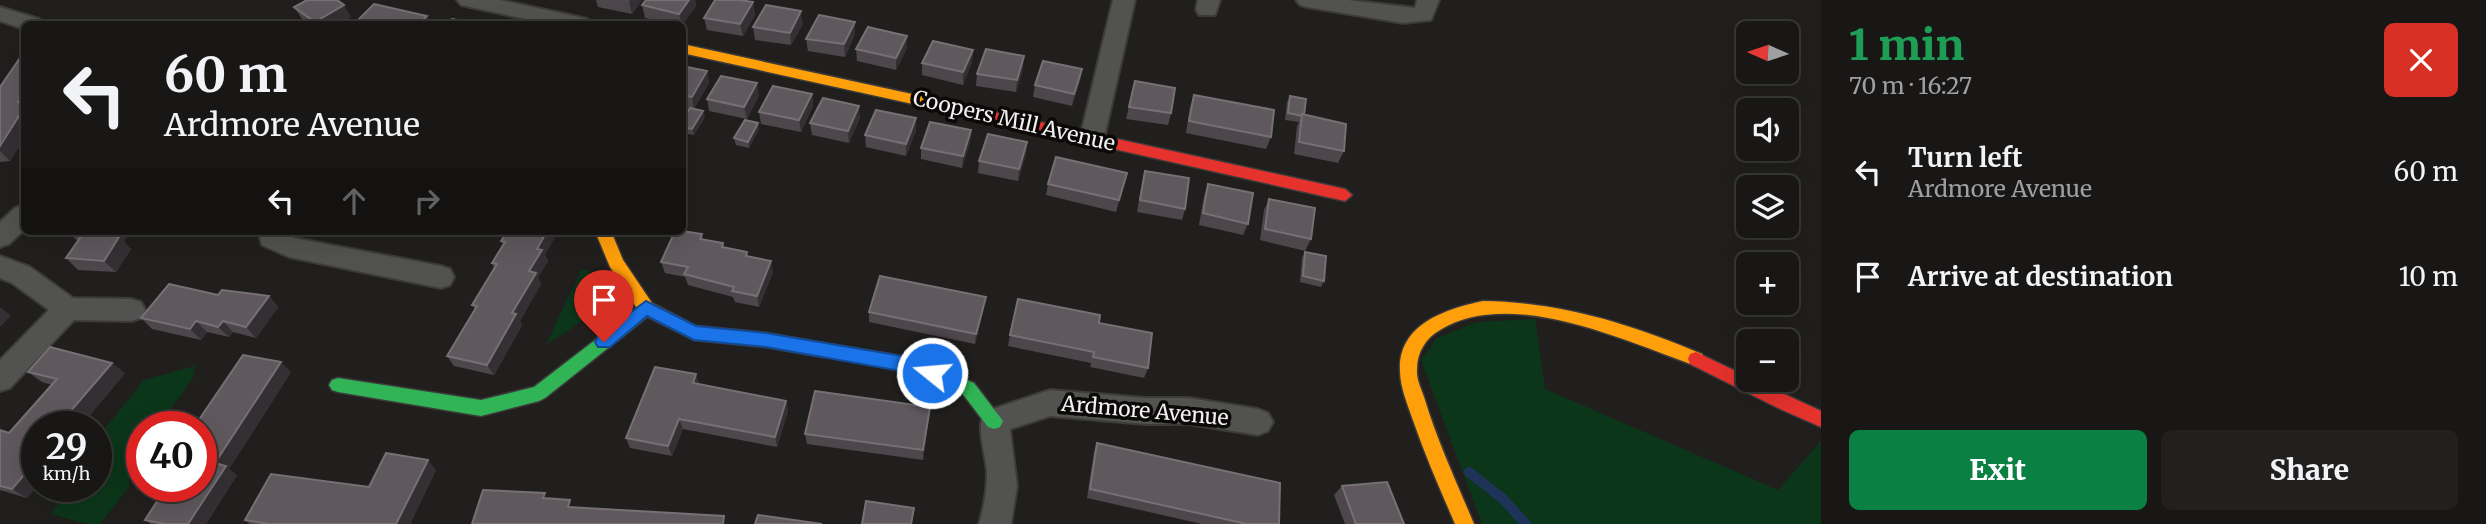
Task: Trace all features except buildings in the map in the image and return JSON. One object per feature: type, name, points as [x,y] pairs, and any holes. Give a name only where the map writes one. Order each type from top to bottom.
[{"type":"street","points":[[2,15],[28,0]]},
{"type":"street","points":[[468,0],[565,21]]},
{"type":"street","points":[[1091,138],[1124,0]]},
{"type":"street","points":[[1307,0],[1403,16],[1423,15],[1428,0]]},
{"type":"street","points":[[2,15],[21,21]]},
{"type":"street","name":"Coopers Mill Avenue","points":[[686,48],[1345,195]]},
{"type":"street","points":[[0,237],[21,218]]},
{"type":"street","points":[[271,235],[271,238],[289,247],[441,277]]},
{"type":"street","points":[[605,235],[616,263],[646,308],[694,333],[766,340],[914,365],[968,388],[994,421],[1003,457],[995,524]]},
{"type":"street","points":[[0,267],[21,275],[68,309],[131,310]]},
{"type":"street","points":[[1465,524],[1437,465],[1408,371],[1411,351],[1420,336],[1433,323],[1454,313],[1480,307],[1545,311],[1591,320],[1642,335],[1821,419]]},
{"type":"street","points":[[338,384],[481,408],[540,393],[646,308]]},
{"type":"street","points":[[0,379],[68,309]]},
{"type":"street","name":"Ardmore Avenue","points":[[994,421],[1049,403],[1146,411],[1189,411],[1258,422]]},
{"type":"green space","points":[[581,270],[589,270],[603,295],[585,318],[546,345]]},
{"type":"green space","points":[[1535,319],[1545,389],[1778,490],[1821,441],[1821,524],[1482,524],[1421,360],[1437,338],[1477,322]]},
{"type":"green space","points":[[195,366],[193,378],[169,411],[126,411],[126,491],[100,524],[87,524],[51,514],[59,502],[112,502],[112,420],[144,380]]},
{"type":"waterway","points":[[1469,472],[1503,499],[1526,524]]},
{"type":"traffic: fast","points":[[338,385],[481,408],[539,393],[646,308]]},
{"type":"traffic: fast","points":[[823,350],[913,365],[968,388],[994,421]]},
{"type":"traffic: slow","points":[[686,49],[981,114]]},
{"type":"traffic: slow","points":[[605,235],[616,263],[646,308],[694,333],[766,340],[823,350]]},
{"type":"traffic: slow","points":[[1465,524],[1432,447],[1409,377],[1411,353],[1426,330],[1451,315],[1483,308],[1519,308],[1598,323],[1696,359]]},
{"type":"traffic: jam","points":[[981,114],[1345,195]]},
{"type":"traffic: jam","points":[[1696,359],[1821,419]]},
{"type":"route","points":[[604,342],[646,308],[694,333],[766,340],[914,365],[932,373]]}]
